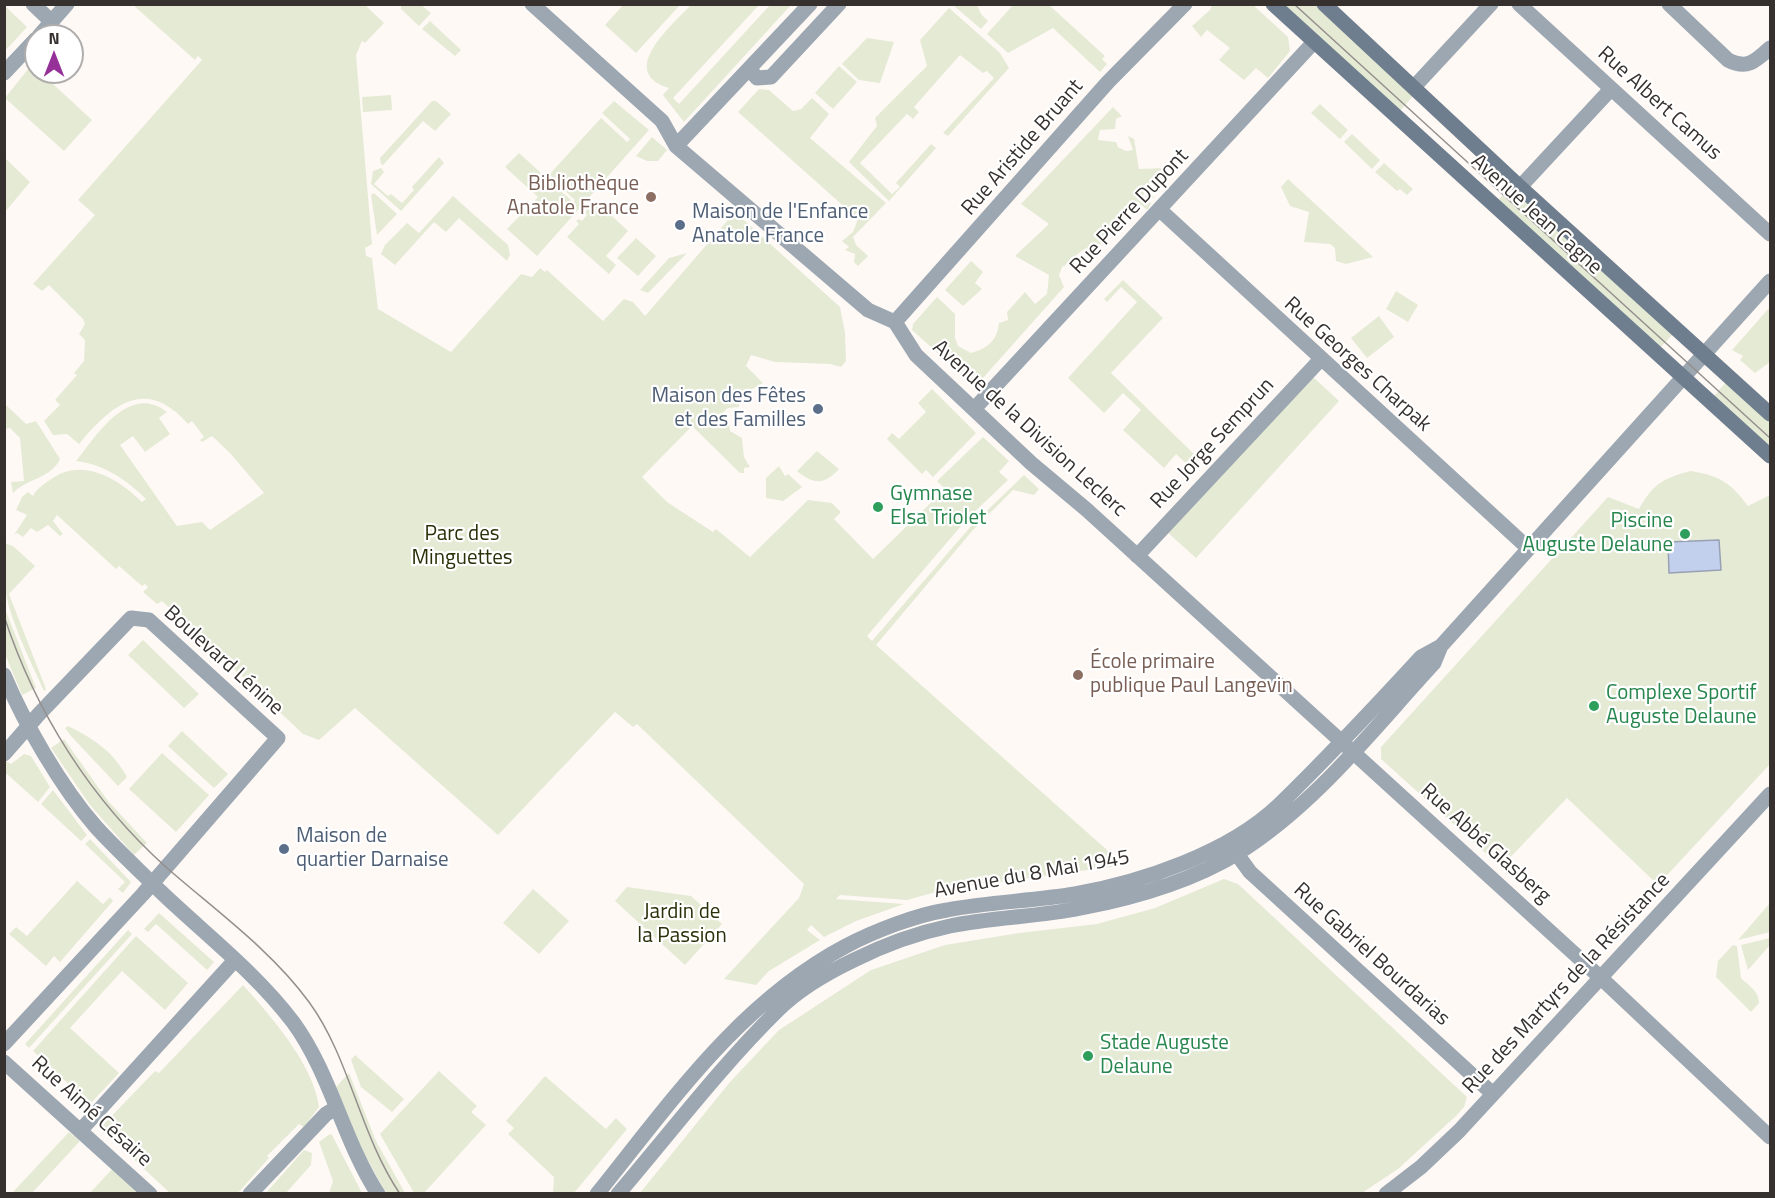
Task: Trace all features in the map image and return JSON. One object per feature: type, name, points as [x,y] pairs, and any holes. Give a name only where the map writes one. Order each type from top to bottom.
[{"type":"street","points":[[33,4],[52,22],[67,4]]},
{"type":"street","points":[[532,4],[662,121],[676,146],[868,310],[895,321]]},
{"type":"street","points":[[676,146],[810,4]]},
{"type":"street","points":[[750,70],[757,78],[771,77],[839,4]]},
{"type":"street","name":"Rue Aristide Bruant","points":[[895,321],[1108,82],[1185,4]]},
{"type":"street","name":"Avenue Jean Cagne","points":[[1273,4],[1770,456]]},
{"type":"street","name":"Avenue Jean Cagne","points":[[1324,4],[1520,187],[1770,414]]},
{"type":"street","points":[[1414,87],[1491,4]]},
{"type":"street","name":"Rue Albert Camus","points":[[1519,4],[1770,234]]},
{"type":"street","points":[[1669,4],[1728,60],[1738,65],[1751,64],[1770,48]]},
{"type":"street","name":"Rue Pierre Dupont","points":[[975,408],[1314,42]]},
{"type":"street","points":[[4,73],[24,52]]},
{"type":"street","points":[[1520,187],[1611,88]]},
{"type":"street","name":"Rue Georges Charpak","points":[[1160,210],[1320,360],[1528,548]]},
{"type":"street","name":"Avenue du 8 Mai 1945","points":[[621,1190],[697,1100],[779,1009],[853,960],[895,942],[949,926],[1078,909],[1141,895],[1232,847],[1300,806],[1353,753],[1434,663],[1441,646],[1770,281]]},
{"type":"street","name":"Avenue de la Division Leclerc","points":[[895,321],[909,348],[1031,463],[1341,742]]},
{"type":"street","name":"Rue Jorge Semprun","points":[[1137,556],[1320,360]]},
{"type":"street","name":"Boulevard Lénine","points":[[4,1044],[152,882],[278,738],[149,620],[131,618],[30,726]]},
{"type":"street","name":"Avenue du 8 Mai 1945","points":[[597,1194],[654,1128],[709,1054],[749,1015],[795,976],[847,945],[878,932],[945,910],[1074,894],[1135,880],[1206,853],[1232,847],[1280,805],[1421,657],[1441,646]]},
{"type":"street","points":[[4,675],[30,726],[68,789],[95,826],[258,980],[293,1023],[309,1048],[352,1146],[378,1194]]},
{"type":"street","points":[[4,754],[30,726]]},
{"type":"street","name":"Rue Abbé Glasberg","points":[[1341,742],[1601,978],[1770,1137]]},
{"type":"street","name":"Rue des Martyrs de la Résistance","points":[[1386,1194],[1421,1167],[1493,1094],[1770,794]]},
{"type":"street","name":"Rue Gabriel Bourdarias","points":[[1232,847],[1244,866],[1326,944],[1493,1094]]},
{"type":"street","points":[[80,1131],[235,960]]},
{"type":"street","name":"Rue Aimé Césaire","points":[[4,1062],[150,1194]]},
{"type":"street","name":"Avenue du 8 Mai 1945","points":[[621,1190],[626,1174],[654,1128],[682,1106],[697,1100]]},
{"type":"street","points":[[250,1194],[327,1114],[336,1108]]},
{"type":"green space","points":[[624,4],[680,5],[636,53],[605,25]]},
{"type":"green space","name":"Parc des Minguettes","points":[[133,5],[365,5],[384,23],[365,43],[362,41],[356,55],[372,244],[365,248],[366,256],[372,258],[378,309],[451,352],[521,274],[532,277],[540,268],[545,272],[547,270],[603,321],[624,299],[633,302],[645,316],[735,212],[840,307],[845,333],[846,361],[841,367],[831,364],[775,362],[751,355],[746,366],[763,383],[747,392],[739,401],[739,407],[728,408],[720,415],[729,423],[730,431],[742,438],[744,457],[750,467],[744,468],[744,473],[740,473],[692,426],[642,477],[667,502],[713,532],[716,529],[750,557],[808,500],[832,503],[841,512],[834,519],[873,559],[945,489],[937,481],[983,437],[1009,461],[999,472],[1008,480],[967,519],[867,636],[872,641],[972,525],[1024,475],[1039,489],[1034,495],[1013,490],[973,530],[876,645],[1124,865],[943,890],[907,900],[840,895],[836,899],[904,904],[856,921],[824,937],[811,925],[807,930],[820,940],[769,971],[756,985],[724,979],[799,898],[804,884],[637,724],[633,727],[615,712],[498,835],[355,708],[319,740],[303,734],[162,601],[157,604],[143,592],[148,587],[145,584],[142,586],[119,566],[116,569],[57,515],[53,521],[63,534],[60,536],[48,525],[37,532],[31,528],[23,537],[17,533],[14,535],[27,515],[16,510],[22,497],[28,492],[33,496],[40,487],[62,473],[86,470],[99,473],[122,485],[142,502],[146,499],[131,485],[105,469],[76,461],[115,416],[140,403],[153,404],[167,412],[159,418],[170,434],[145,452],[133,436],[120,445],[177,526],[202,522],[210,530],[264,493],[230,453],[212,436],[202,442],[200,440],[204,437],[192,421],[188,424],[173,409],[158,401],[144,399],[130,401],[117,407],[104,417],[79,444],[67,434],[53,435],[44,421],[60,405],[55,400],[77,375],[74,373],[84,361],[85,340],[79,334],[85,324],[83,319],[49,285],[42,291],[33,284],[95,215],[78,200],[202,60],[198,56],[195,60]]},
{"type":"green space","points":[[401,5],[421,5],[431,13],[419,26],[401,9]]},
{"type":"green space","points":[[691,5],[759,5],[673,98],[679,104],[770,5],[791,5],[684,122],[663,95],[669,88],[654,81],[648,71],[648,60],[662,35]]},
{"type":"green space","points":[[953,5],[977,5],[981,14],[988,21],[981,29]]},
{"type":"green space","points":[[1013,5],[1049,5],[1105,56],[1102,59],[1107,64],[1100,72],[1053,28],[1008,53],[987,34]]},
{"type":"green space","points":[[1212,5],[1253,5],[1288,37],[1290,51],[1268,78],[1256,68],[1244,80],[1219,60],[1230,48],[1207,30],[1201,37],[1192,26],[1210,10]]},
{"type":"green space","points":[[1283,5],[1316,5],[1414,95],[1400,111]]},
{"type":"green space","points":[[5,6],[24,24],[24,30],[4,51]]},
{"type":"green space","points":[[949,8],[1000,53],[1009,68],[948,136],[943,133],[994,78],[987,71],[983,73],[960,55],[914,107],[919,112],[913,119],[907,114],[860,163],[892,194],[900,187],[896,183],[931,144],[936,148],[889,201],[849,162],[877,126],[875,118],[927,66],[920,40]]},
{"type":"green space","points":[[430,21],[461,50],[455,56],[422,29]]},
{"type":"green space","points":[[867,38],[894,42],[880,83],[859,80],[842,64]]},
{"type":"green space","points":[[839,66],[857,82],[833,109],[815,93]]},
{"type":"green space","points":[[24,74],[24,84],[53,84],[92,120],[64,151],[5,98]]},
{"type":"green space","points":[[759,89],[769,90],[793,111],[801,109],[812,98],[829,114],[810,138],[886,203],[853,237],[856,245],[868,256],[858,266],[854,262],[855,254],[845,250],[849,247],[842,241],[853,232],[858,219],[738,112]]},
{"type":"green space","points":[[391,95],[392,110],[363,112],[362,97]]},
{"type":"green space","points":[[432,101],[436,101],[451,114],[435,131],[423,121],[383,165],[381,164],[380,158]]},
{"type":"green space","points":[[614,101],[649,130],[537,256],[507,229],[538,197],[505,167],[519,153],[573,202],[575,200],[548,176],[601,118],[627,142],[630,139],[602,113]]},
{"type":"green space","points":[[1320,104],[1348,130],[1340,139],[1311,113]]},
{"type":"green space","points":[[1113,107],[1122,116],[1116,119],[1115,129],[1100,130],[1098,140],[1116,142],[1118,147],[1126,151],[1133,150],[1128,136],[1134,139],[1139,169],[1165,168],[1144,190],[1143,199],[1150,193],[1155,198],[1150,197],[1147,200],[1151,204],[1147,210],[1138,202],[1093,252],[1087,248],[1062,267],[1059,275],[1064,287],[975,387],[912,330],[913,324],[937,297],[955,314],[955,338],[958,346],[971,353],[991,343],[999,323],[1008,320],[1007,312],[1025,292],[1035,304],[1047,294],[1049,275],[1015,256],[1049,224],[1021,204]]},
{"type":"green space","points":[[1352,134],[1380,160],[1372,169],[1344,142]]},
{"type":"green space","points":[[652,137],[667,150],[658,161],[647,161],[636,156]]},
{"type":"green space","points":[[439,157],[444,163],[401,211],[371,184],[373,171],[381,168],[384,172],[374,184],[388,196],[391,194],[402,203],[414,190],[412,187]]},
{"type":"green space","points":[[5,158],[30,182],[4,212]]},
{"type":"green space","points":[[1384,163],[1413,189],[1407,195],[1400,189],[1397,191],[1375,172]]},
{"type":"green space","points":[[1288,179],[1373,257],[1346,264],[1336,261],[1335,248],[1330,244],[1304,242],[1309,212],[1290,206],[1281,187]]},
{"type":"green space","points":[[1513,184],[1675,332],[1660,348],[1498,200]]},
{"type":"green space","points":[[374,193],[397,214],[377,235],[371,195]]},
{"type":"green space","points":[[453,196],[508,245],[510,255],[507,261],[459,218],[446,232],[434,222],[395,265],[381,254],[385,245],[407,223],[419,233]]},
{"type":"green space","points":[[598,203],[628,231],[606,256],[616,265],[609,274],[567,237],[579,224],[576,221],[579,219],[582,221],[589,207],[592,210]]},
{"type":"green space","points":[[636,238],[656,256],[638,276],[617,258]]},
{"type":"green space","points":[[687,253],[648,293],[640,290],[669,258]]},
{"type":"green space","points":[[971,261],[983,272],[975,283],[982,289],[963,306],[945,290]]},
{"type":"green space","points":[[1123,280],[1163,318],[1111,373],[1199,459],[1192,469],[1176,454],[1164,468],[1123,430],[1141,410],[1123,393],[1104,413],[1068,378],[1137,302],[1121,287],[1107,302],[1104,299]]},
{"type":"green space","points":[[1396,291],[1418,305],[1408,322],[1386,309]]},
{"type":"green space","points":[[1770,307],[1770,362],[1755,373],[1740,360],[1743,356],[1732,350]]},
{"type":"green space","points":[[1379,316],[1394,337],[1367,358],[1351,338]]},
{"type":"green space","points":[[1311,375],[1339,401],[1196,558],[1167,532]]},
{"type":"green space","points":[[1728,380],[1770,419],[1770,450],[1713,397]]},
{"type":"green space","points":[[932,389],[976,433],[933,477],[926,470],[922,474],[887,439],[892,433],[899,439],[926,412],[918,403]]},
{"type":"green space","points":[[5,404],[26,424],[36,421],[60,459],[51,470],[13,493],[11,482],[24,481],[20,438],[10,428],[5,429]]},
{"type":"green space","points":[[817,451],[839,469],[824,480],[814,481],[797,471]]},
{"type":"green space","points":[[779,466],[785,476],[788,474],[802,487],[783,501],[766,498],[766,478]]},
{"type":"green space","name":"Complexe Sportif Auguste Delaune","points":[[1691,471],[1724,481],[1748,506],[1770,495],[1770,764],[1658,885],[1567,798],[1501,867],[1381,759],[1381,747],[1608,497],[1639,509],[1660,483],[1673,476]]},
{"type":"green space","points":[[5,543],[13,546],[35,566],[9,594],[46,689],[44,691],[20,637],[6,595]]},
{"type":"green space","points":[[4,606],[36,688],[22,695],[5,654]]},
{"type":"green space","points":[[143,640],[199,694],[184,708],[128,655]]},
{"type":"green space","points":[[68,726],[94,741],[116,760],[127,777],[118,786],[71,736],[65,728]]},
{"type":"green space","points":[[182,731],[228,774],[214,788],[168,746]]},
{"type":"green space","points":[[64,739],[108,801],[147,843],[134,855],[90,805],[51,748]]},
{"type":"green space","points":[[162,753],[209,795],[176,832],[129,789]]},
{"type":"green space","points":[[24,754],[31,756],[50,787],[38,802],[7,774],[5,776],[4,763],[6,761],[11,764]]},
{"type":"green space","points":[[53,790],[87,835],[81,841],[41,804]]},
{"type":"green space","points":[[90,839],[131,882],[123,893],[118,889],[125,882],[85,844]]},
{"type":"green space","name":"Stade Auguste Delaune","points":[[1224,879],[1238,884],[1467,1097],[1464,1107],[1457,1115],[1398,1169],[1362,1193],[640,1193],[730,1082],[779,1030],[871,970],[945,945],[1097,924],[1155,908]]},
{"type":"green space","points":[[77,881],[103,904],[110,897],[113,901],[60,962],[54,956],[46,966],[9,934],[16,927],[27,936]]},
{"type":"green space","name":"Jardin de la Passion","points":[[627,887],[691,896],[722,924],[685,965],[615,901]]},
{"type":"green space","points":[[533,889],[569,921],[539,954],[503,923]]},
{"type":"green space","points":[[1770,903],[1770,932],[1738,940]]},
{"type":"green space","points":[[159,913],[214,962],[207,970],[156,924],[148,932],[144,929]]},
{"type":"green space","points":[[128,930],[132,934],[29,1048],[25,1044]]},
{"type":"green space","points":[[136,936],[188,983],[165,1010],[122,971],[70,1028],[119,1073],[90,1104],[33,1051]]},
{"type":"green space","points":[[1770,938],[1770,945],[1748,970],[1741,945]]},
{"type":"green space","points":[[1733,945],[1737,946],[1741,978],[1753,989],[1759,999],[1759,1003],[1751,1012],[1716,977],[1718,961]]},
{"type":"green space","points":[[243,985],[278,1026],[300,1058],[309,1074],[319,1107],[304,1127],[299,1124],[267,1156],[269,1158],[238,1193],[170,1193],[100,1128],[155,1071],[159,1073]]},
{"type":"green space","points":[[355,1055],[404,1099],[392,1112],[361,1087],[351,1060]]},
{"type":"green space","points":[[439,1071],[477,1106],[471,1112],[486,1125],[424,1193],[414,1193],[380,1134]]},
{"type":"green space","points":[[349,1073],[376,1141],[405,1193],[386,1193],[361,1148],[336,1087]]},
{"type":"green space","points":[[545,1076],[606,1129],[616,1118],[627,1129],[574,1193],[553,1193],[554,1177],[508,1134],[514,1128],[506,1121]]},
{"type":"green space","points":[[69,1132],[80,1141],[32,1193],[12,1193]]},
{"type":"green space","points":[[330,1134],[362,1193],[329,1193],[333,1181],[319,1142]]},
{"type":"green space","points":[[304,1150],[312,1153],[311,1165],[286,1193],[265,1194]]},
{"type":"green space","points":[[114,1167],[139,1192],[89,1194]]},
{"type":"water","points":[[1719,540],[1721,570],[1669,573],[1668,542]]},
{"type":"tram line","points":[[1294,4],[1770,438]]},
{"type":"tram line","points":[[4,616],[32,687],[69,753],[90,784],[139,842],[260,948],[278,965],[309,1002],[335,1047],[374,1146],[400,1194]]},
{"type":"place","name":"Bibliothèque Anatole France","points":[[651,197]]},
{"type":"place","name":"Maison de l'Enfance Anatole France","points":[[680,225]]},
{"type":"place","name":"Maison des Fêtes et des Familles","points":[[818,409]]},
{"type":"place","name":"Gymnase Elsa Triolet","points":[[878,507]]},
{"type":"place","name":"Piscine Auguste Delaune","points":[[1685,534]]},
{"type":"place","name":"École primaire publique Paul Langevin","points":[[1078,675]]},
{"type":"place","name":"Complexe Sportif Auguste Delaune","points":[[1594,706]]},
{"type":"place","name":"Maison de quartier Darnaise","points":[[284,849]]},
{"type":"place","name":"Stade Auguste Delaune","points":[[1088,1056]]}]
